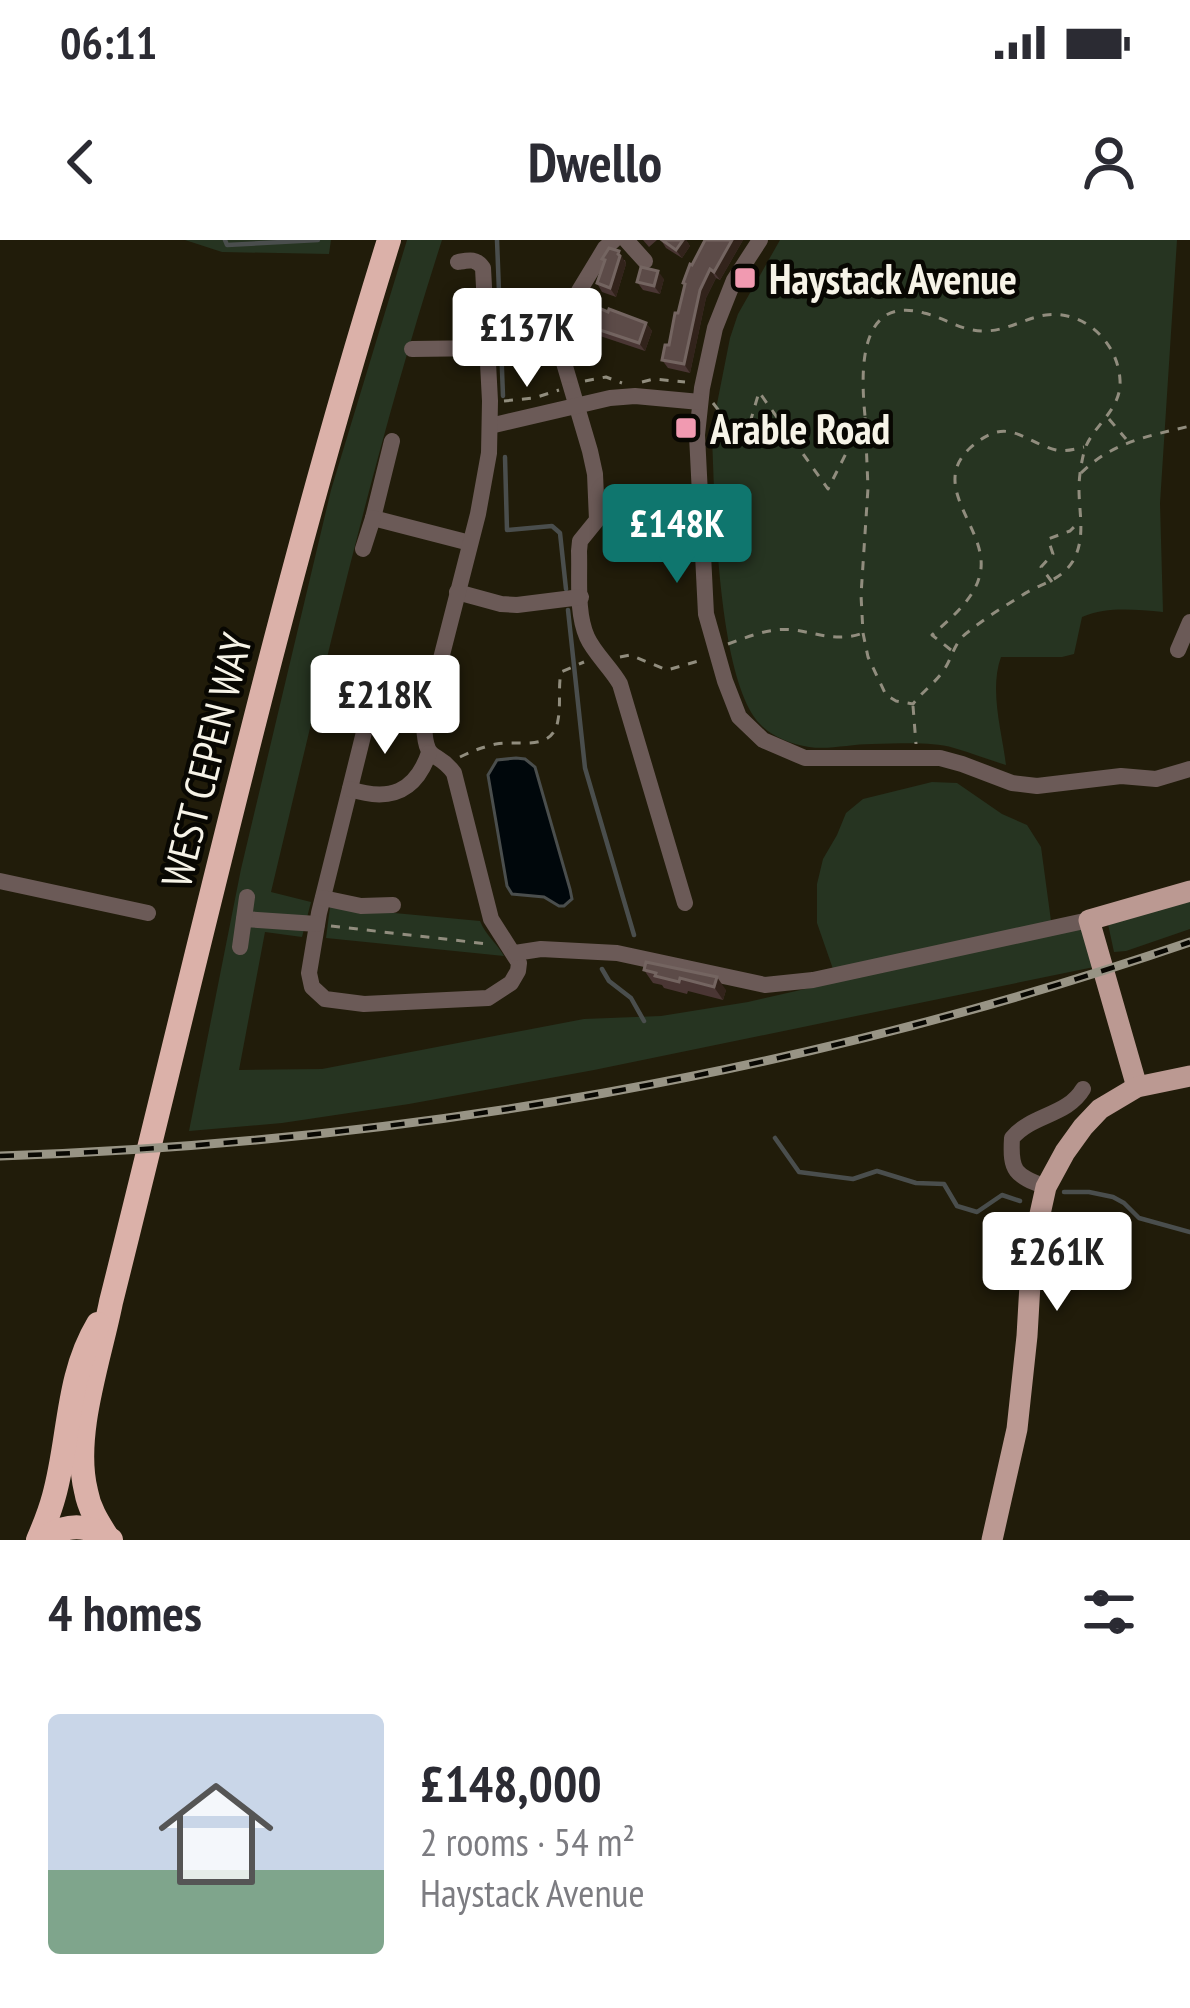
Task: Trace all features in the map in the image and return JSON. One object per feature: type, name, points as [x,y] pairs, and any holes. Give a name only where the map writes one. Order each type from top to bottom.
[{"type":"highway","name":"WEST CEPEN WAY","points":[[108,1537],[90,1507],[83,1458],[111,1302],[282,616],[330,432],[388,240]]},
{"type":"highway","name":"WEST CEPEN WAY","points":[[40,1540],[55,1495],[85,1348],[111,1302]]},
{"type":"highway","points":[[40,1540],[79,1526],[108,1537]]},
{"type":"main road","points":[[1137,1087],[1089,920],[1190,891]]},
{"type":"main road","points":[[992,1540],[1017,1429],[1032,1250],[1046,1186],[1065,1152],[1100,1109],[1137,1087],[1190,1076]]},
{"type":"street","points":[[614,240],[579,291],[559,346],[592,463],[598,514],[595,526],[580,541],[582,616],[589,640],[620,684],[685,903]]},
{"type":"street","points":[[626,240],[645,261]]},
{"type":"street","points":[[760,240],[734,280],[715,328],[697,469],[706,614],[740,717],[763,740],[805,758],[919,757],[962,764],[1012,784],[1037,786],[1121,776],[1156,779],[1190,770]]},
{"type":"street","points":[[369,712],[317,924],[309,973],[312,987],[325,999],[346,1003],[488,998],[511,983],[518,971],[512,948],[491,919],[459,787],[448,764],[428,754],[424,725],[489,453],[483,268],[472,260],[458,262]]},
{"type":"street","points":[[412,349],[487,348]]},
{"type":"street","points":[[490,426],[610,398],[706,402]]},
{"type":"street","points":[[364,549],[392,441]]},
{"type":"street","points":[[373,518],[470,543]]},
{"type":"street","points":[[457,592],[517,605],[581,597]]},
{"type":"street","points":[[1178,650],[1190,622]]},
{"type":"street","points":[[350,789],[376,796],[411,784],[422,773],[428,754]]},
{"type":"street","points":[[0,881],[148,913]]},
{"type":"street","points":[[240,947],[247,897]]},
{"type":"street","points":[[323,898],[361,906],[393,905]]},
{"type":"street","points":[[244,919],[317,924]]},
{"type":"street","points":[[512,948],[617,953],[765,985],[813,980],[1089,920]]},
{"type":"street","points":[[1046,1186],[1017,1174],[1012,1167],[1012,1138],[1028,1123],[1072,1105],[1083,1089]]},
{"type":"path","points":[[913,704],[886,695],[868,657],[863,633],[868,488],[861,377],[867,340],[877,325],[902,309],[920,311],[962,329],[984,331],[1046,315],[1084,321],[1109,346],[1121,384],[1108,417],[1085,446],[1080,474],[1082,532],[1075,556],[1058,579],[1025,593],[963,635],[942,672],[913,704],[919,757]]},
{"type":"path","points":[[706,402],[722,412],[744,443],[759,392],[828,489],[865,416]]},
{"type":"path","points":[[1108,417],[1127,441]]},
{"type":"path","points":[[1080,474],[1127,441],[1190,426]]},
{"type":"path","points":[[952,651],[932,635],[968,599],[982,571],[982,551],[954,485],[957,464],[988,435],[1003,432],[1018,433],[1062,451],[1085,446]]},
{"type":"path","points":[[1052,582],[1041,567],[1053,554],[1048,538],[1081,522]]},
{"type":"path","points":[[608,664],[630,655],[667,670],[772,630],[841,638],[863,633]]},
{"type":"path","points":[[448,764],[479,748],[546,741],[554,735],[561,672],[582,663]]},
{"type":"path","points":[[317,924],[512,948]]},
{"type":"green space","points":[[185,240],[331,240],[329,254],[222,252]]},
{"type":"green space","points":[[407,240],[442,240],[371,483],[271,892],[311,902],[302,937],[265,932],[239,1070],[322,1069],[584,1019],[661,1016],[748,1002],[1082,926],[1094,967],[409,1104],[189,1131],[241,869],[331,490]]},
{"type":"green space","points":[[780,240],[1177,240],[1160,503],[1163,612],[1102,611],[1082,617],[1074,654],[1001,657],[996,697],[1006,765],[934,744],[802,746],[765,729],[746,701],[727,631],[717,545],[712,438],[725,438],[725,425],[713,424],[738,314]]},
{"type":"green space","points":[[932,782],[957,783],[1027,825],[1041,847],[1051,921],[833,969],[817,923],[817,884],[823,859],[846,813],[863,799]]},
{"type":"green space","points":[[1190,900],[1190,929],[1114,952],[1108,924]]},
{"type":"green space","points":[[330,907],[480,921],[504,956],[326,938]]},
{"type":"shaded area","points":[[516,758],[535,767],[570,889],[572,899],[564,906],[544,897],[512,894],[507,886],[488,775],[497,760]]},
{"type":"building","points":[[662,240],[683,240],[676,250]]},
{"type":"building","points":[[705,240],[732,240],[700,290],[684,364],[662,360],[683,283]]},
{"type":"building","points":[[609,248],[620,256],[610,288],[597,283]]},
{"type":"building","points":[[641,267],[658,271],[654,286],[637,282]]},
{"type":"building","points":[[580,300],[646,323],[639,343],[573,321]]},
{"type":"building","points":[[646,962],[717,977],[714,987],[680,978],[679,982],[644,970]]},
{"type":"waterway","points":[[225,240],[227,245],[318,240]]},
{"type":"waterway","points":[[497,240],[503,396]]},
{"type":"waterway","points":[[505,457],[507,530],[552,526],[560,533],[566,589]]},
{"type":"waterway","points":[[568,610],[585,768],[634,935]]},
{"type":"waterway","points":[[602,969],[631,998],[644,1021]]},
{"type":"waterway","points":[[775,1138],[799,1172],[853,1179],[877,1171],[916,1183],[944,1184],[957,1206],[977,1212],[1002,1195],[1020,1201]]},
{"type":"waterway","points":[[1064,1192],[1113,1197],[1139,1218],[1190,1232]]},
{"type":"railway","points":[[0,1156],[302,1136],[603,1093],[900,1029],[1190,942]]},
{"type":"place","name":"Haystack Avenue","points":[[745,278]]},
{"type":"place","name":"Arable Road","points":[[686,428]]}]
